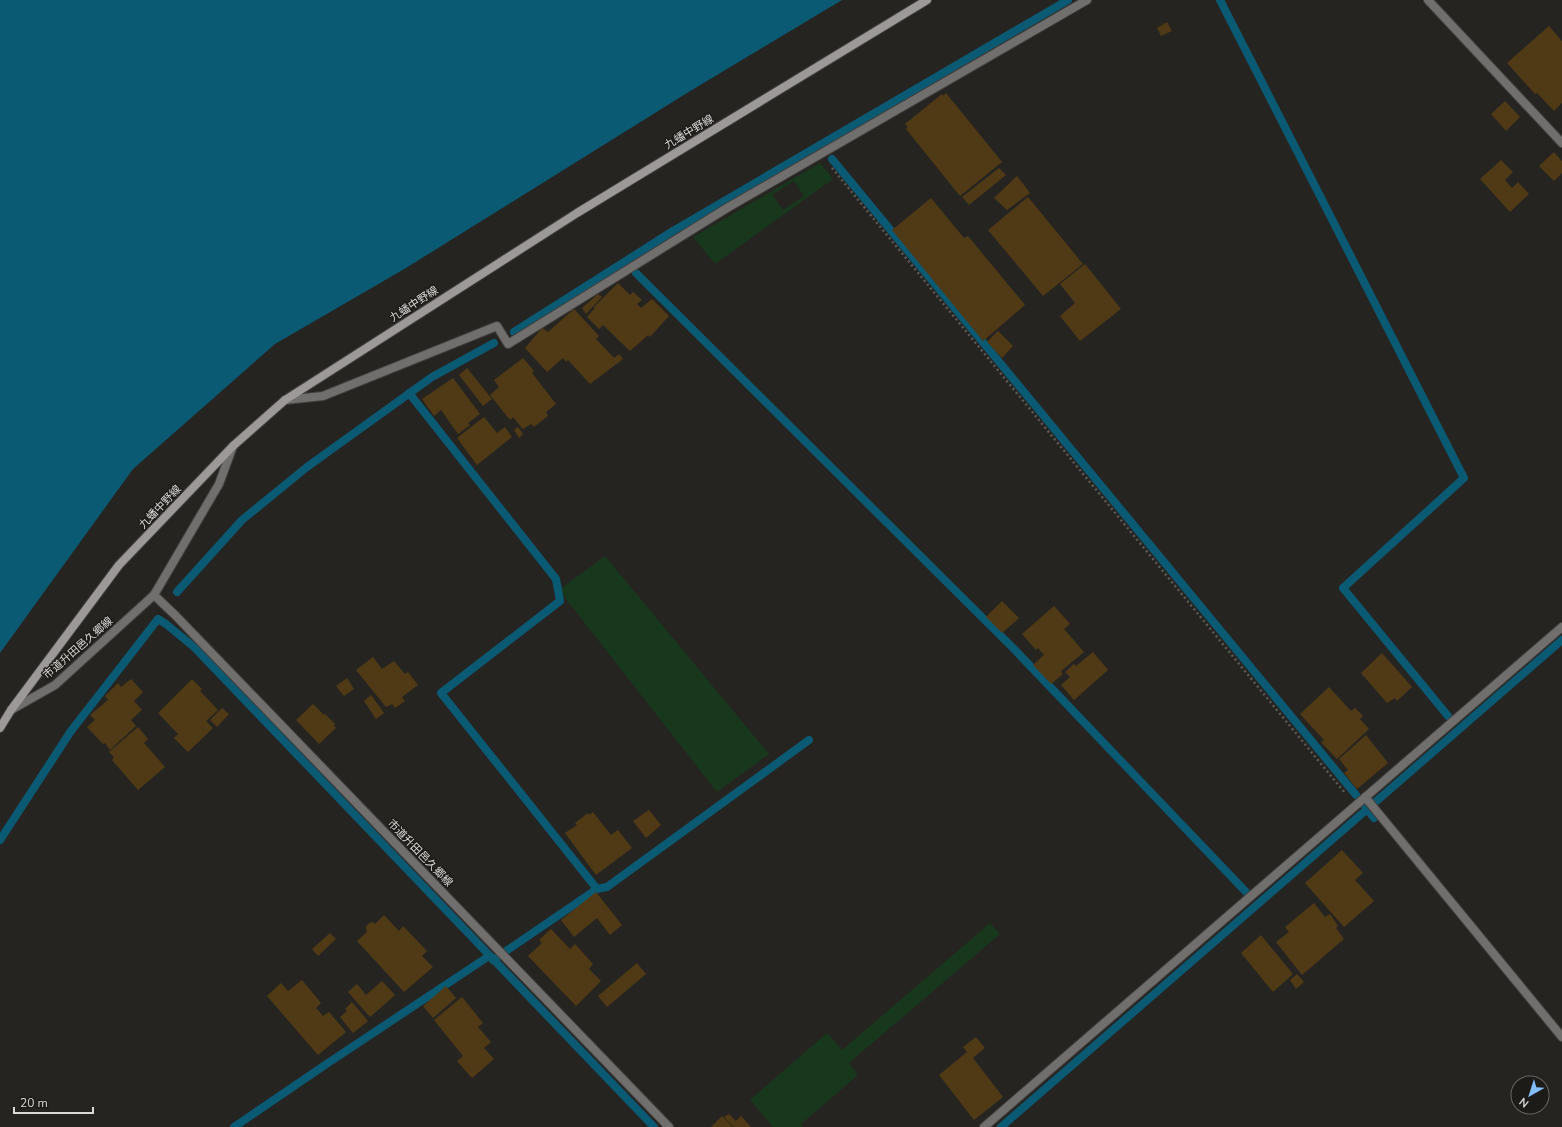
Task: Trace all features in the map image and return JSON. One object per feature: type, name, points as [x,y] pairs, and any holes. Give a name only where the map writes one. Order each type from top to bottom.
[{"type":"main road","name":"九蟠中野線","points":[[0,728],[119,566],[233,446],[285,400],[577,213],[927,0]]},
{"type":"street","points":[[285,400],[323,396],[497,326],[508,344],[727,208],[1087,0]]},
{"type":"street","points":[[1428,0],[1562,143]]},
{"type":"street","name":"市道升田邑久郷線","points":[[12,710],[55,685],[154,595],[219,484],[233,446]]},
{"type":"street","name":"市道升田邑久郷線","points":[[154,595],[669,1127]]},
{"type":"street","points":[[984,1127],[1355,806],[1370,803],[1562,627]]},
{"type":"street","points":[[1370,803],[1562,1037]]},
{"type":"path","points":[[821,155],[1355,806]]},
{"type":"green space","points":[[820,163],[833,179],[715,264],[693,237]],"holes":[[[794,181],[804,196],[783,210],[772,195]]]},
{"type":"green space","points":[[605,556],[769,754],[717,792],[559,590]]},
{"type":"green space","points":[[990,923],[1000,934],[849,1063],[858,1075],[801,1124],[803,1127],[773,1127],[750,1100],[827,1033],[842,1050]]},
{"type":"water","points":[[0,0],[842,0],[687,93],[406,268],[275,344],[133,469],[0,653]]},
{"type":"building","points":[[1167,22],[1172,31],[1161,36],[1157,28]]},
{"type":"building","points":[[1549,26],[1562,41],[1562,103],[1554,111],[1537,93],[1535,94],[1507,63]]},
{"type":"building","points":[[946,93],[1002,162],[960,196],[906,129],[908,127],[905,124],[942,94],[943,96]]},
{"type":"building","points":[[1505,101],[1520,117],[1506,131],[1491,114]]},
{"type":"building","points":[[1554,152],[1562,161],[1562,173],[1554,181],[1539,166]]},
{"type":"building","points":[[1501,160],[1513,172],[1505,180],[1512,188],[1518,182],[1529,194],[1510,212],[1480,179]]},
{"type":"building","points":[[999,168],[1006,175],[969,205],[962,197]]},
{"type":"building","points":[[1017,176],[1030,193],[1007,210],[994,198]]},
{"type":"building","points":[[1028,197],[1083,264],[1043,296],[988,230]]},
{"type":"building","points":[[931,198],[964,238],[968,236],[1025,305],[983,341],[892,230]]},
{"type":"building","points":[[1085,264],[1121,309],[1080,341],[1060,316],[1075,303],[1060,284]]},
{"type":"building","points":[[618,283],[630,295],[633,292],[642,300],[637,304],[641,308],[652,299],[669,316],[650,337],[648,335],[630,351],[603,325],[599,329],[587,317],[595,308],[593,308]]},
{"type":"building","points":[[598,294],[602,297],[586,314],[582,308]]},
{"type":"building","points":[[574,309],[599,336],[596,339],[614,358],[619,354],[623,359],[590,384],[568,360],[566,362],[563,358],[547,372],[525,348],[542,328],[548,332]]},
{"type":"building","points":[[998,331],[1013,346],[1002,358],[987,342]]},
{"type":"building","points":[[523,358],[534,371],[532,373],[556,404],[546,412],[548,416],[534,427],[531,424],[523,429],[513,417],[510,420],[490,395],[499,387],[494,380]]},
{"type":"building","points":[[467,368],[492,399],[483,406],[459,375]]},
{"type":"building","points":[[453,378],[480,414],[468,423],[470,425],[458,434],[441,410],[434,416],[422,399]]},
{"type":"building","points":[[484,417],[497,433],[505,427],[512,437],[477,465],[457,438]]},
{"type":"building","points":[[518,427],[523,434],[519,438],[514,430]]},
{"type":"building","points":[[1002,601],[1019,618],[1002,633],[986,617]]},
{"type":"building","points":[[1054,606],[1070,624],[1064,629],[1084,652],[1061,671],[1063,674],[1051,684],[1033,665],[1044,655],[1038,648],[1036,650],[1022,634]]},
{"type":"building","points":[[1093,652],[1108,670],[1074,700],[1061,685],[1070,677],[1065,672],[1074,664],[1076,666]]},
{"type":"building","points":[[1382,653],[1412,687],[1397,701],[1395,698],[1387,703],[1361,673]]},
{"type":"building","points":[[373,657],[382,669],[394,661],[405,674],[408,672],[418,685],[402,697],[405,701],[395,708],[392,704],[386,707],[356,670]]},
{"type":"building","points":[[347,678],[354,689],[344,696],[336,686]]},
{"type":"building","points":[[131,679],[143,692],[134,701],[142,710],[131,720],[136,726],[110,750],[105,743],[103,744],[87,727],[95,720],[90,715],[108,700],[105,696],[118,683],[121,687]]},
{"type":"building","points":[[192,679],[202,689],[200,691],[218,710],[206,721],[213,728],[188,752],[174,738],[178,734],[158,713]]},
{"type":"building","points":[[1329,687],[1351,711],[1355,708],[1363,716],[1360,719],[1369,729],[1337,759],[1321,742],[1324,740],[1300,714]]},
{"type":"building","points":[[371,695],[384,713],[376,719],[364,701]]},
{"type":"building","points":[[313,704],[335,724],[334,726],[336,728],[319,744],[296,720]]},
{"type":"building","points":[[222,708],[229,714],[217,727],[210,720]]},
{"type":"building","points":[[138,727],[148,739],[144,743],[165,767],[138,790],[112,760],[114,757],[109,752]]},
{"type":"building","points":[[1366,735],[1388,763],[1357,789],[1344,773],[1348,770],[1339,759]]},
{"type":"building","points":[[649,810],[661,825],[646,838],[633,821]]},
{"type":"building","points":[[593,812],[611,835],[618,830],[632,848],[596,875],[565,833],[577,825],[575,823],[588,813],[589,815]]},
{"type":"building","points":[[1342,850],[1363,873],[1355,880],[1374,901],[1344,927],[1305,883]]},
{"type":"building","points":[[596,892],[622,925],[610,935],[597,918],[574,937],[561,920]]},
{"type":"building","points":[[1314,903],[1325,917],[1330,914],[1338,926],[1336,928],[1344,939],[1302,975],[1276,942],[1289,932],[1285,927]]},
{"type":"building","points":[[384,915],[399,931],[403,926],[427,951],[422,956],[433,967],[404,992],[357,941],[367,932],[366,927],[368,924],[372,922],[375,924]]},
{"type":"building","points":[[551,929],[570,949],[575,944],[593,964],[589,969],[601,981],[576,1006],[528,956],[542,943],[539,940]]},
{"type":"building","points":[[330,933],[336,939],[318,956],[312,949]]},
{"type":"building","points":[[1261,935],[1293,974],[1273,992],[1241,953]]},
{"type":"building","points":[[637,963],[646,974],[607,1007],[598,996]]},
{"type":"building","points":[[1297,974],[1304,982],[1296,989],[1290,980]]},
{"type":"building","points":[[302,980],[321,1003],[316,1008],[323,1016],[329,1012],[346,1032],[318,1055],[267,996],[281,983],[288,991]]},
{"type":"building","points":[[382,981],[395,995],[370,1017],[348,992],[357,984],[366,995]]},
{"type":"building","points":[[446,986],[456,998],[433,1018],[423,1006]]},
{"type":"building","points":[[462,997],[483,1023],[478,1027],[491,1042],[484,1048],[494,1059],[472,1078],[457,1061],[463,1056],[434,1020]]},
{"type":"building","points":[[352,1002],[368,1021],[353,1033],[340,1017],[347,1011],[345,1009]]},
{"type":"building","points":[[976,1037],[985,1048],[973,1058],[1003,1097],[974,1120],[939,1075],[967,1052],[963,1047]]},
{"type":"building","points":[[729,1114],[736,1121],[741,1116],[751,1127],[734,1127],[724,1117]]},
{"type":"building","points":[[722,1116],[733,1127],[711,1127]]},
{"type":"waterway","points":[[514,332],[673,231],[1068,0]]},
{"type":"waterway","points":[[1220,0],[1464,478],[1343,588],[1448,716]]},
{"type":"waterway","points":[[832,159],[1356,795]]},
{"type":"waterway","points":[[636,273],[1013,648],[1247,893]]},
{"type":"waterway","points":[[177,592],[242,520],[307,467],[432,377],[494,343]]},
{"type":"waterway","points":[[409,393],[556,579],[560,601],[441,693],[597,889]]},
{"type":"waterway","points":[[0,840],[71,731],[158,619],[194,647],[654,1127]]},
{"type":"waterway","points":[[1001,1127],[1562,640]]},
{"type":"waterway","points":[[493,960],[597,889],[607,887],[809,740]]},
{"type":"waterway","points":[[1365,806],[1374,818]]},
{"type":"waterway","points":[[234,1127],[489,956]]}]
